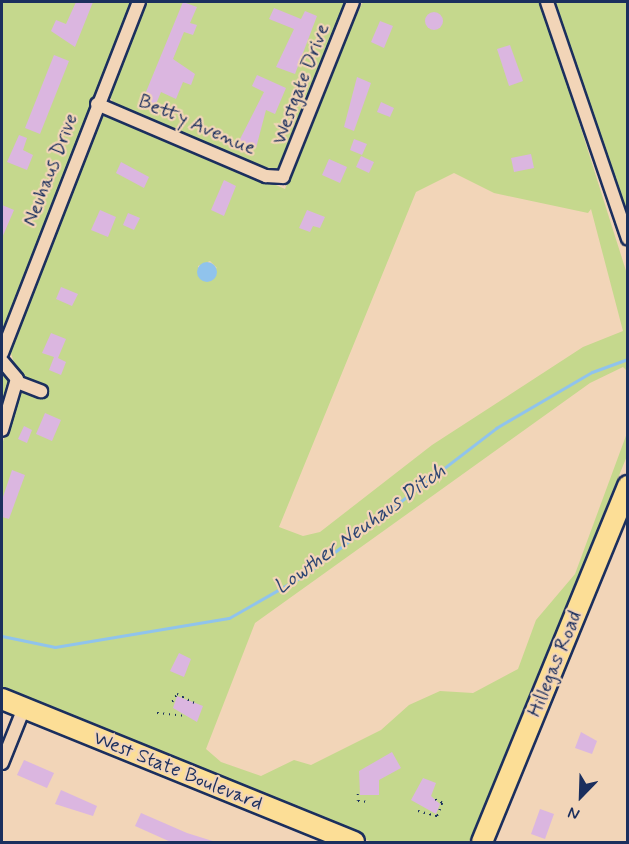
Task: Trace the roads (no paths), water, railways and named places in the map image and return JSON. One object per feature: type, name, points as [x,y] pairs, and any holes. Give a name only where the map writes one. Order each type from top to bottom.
[{"type":"main road","name":"Hillegas Road","points":[[482,843],[627,486]]},
{"type":"main road","name":"West State Boulevard","points":[[2,699],[354,843]]},
{"type":"street","name":"Neuhaus Drive","points":[[2,353],[97,104],[139,2]]},
{"type":"street","name":"Westgate Drive","points":[[283,177],[353,2]]},
{"type":"street","points":[[547,2],[627,238]]},
{"type":"street","name":"Betty Avenue","points":[[97,104],[266,176],[283,177]]},
{"type":"street","points":[[2,361],[14,370],[17,382],[2,430]]},
{"type":"street","points":[[17,382],[41,391]]},
{"type":"street","points":[[2,763],[24,708]]},
{"type":"water","points":[[203,262],[211,262],[217,268],[217,276],[211,282],[203,282],[197,276],[197,268]]},
{"type":"waterway","name":"Lowther Neuhaus Ditch","points":[[2,636],[55,647],[229,618],[306,574],[496,428],[592,372],[628,359]]}]
